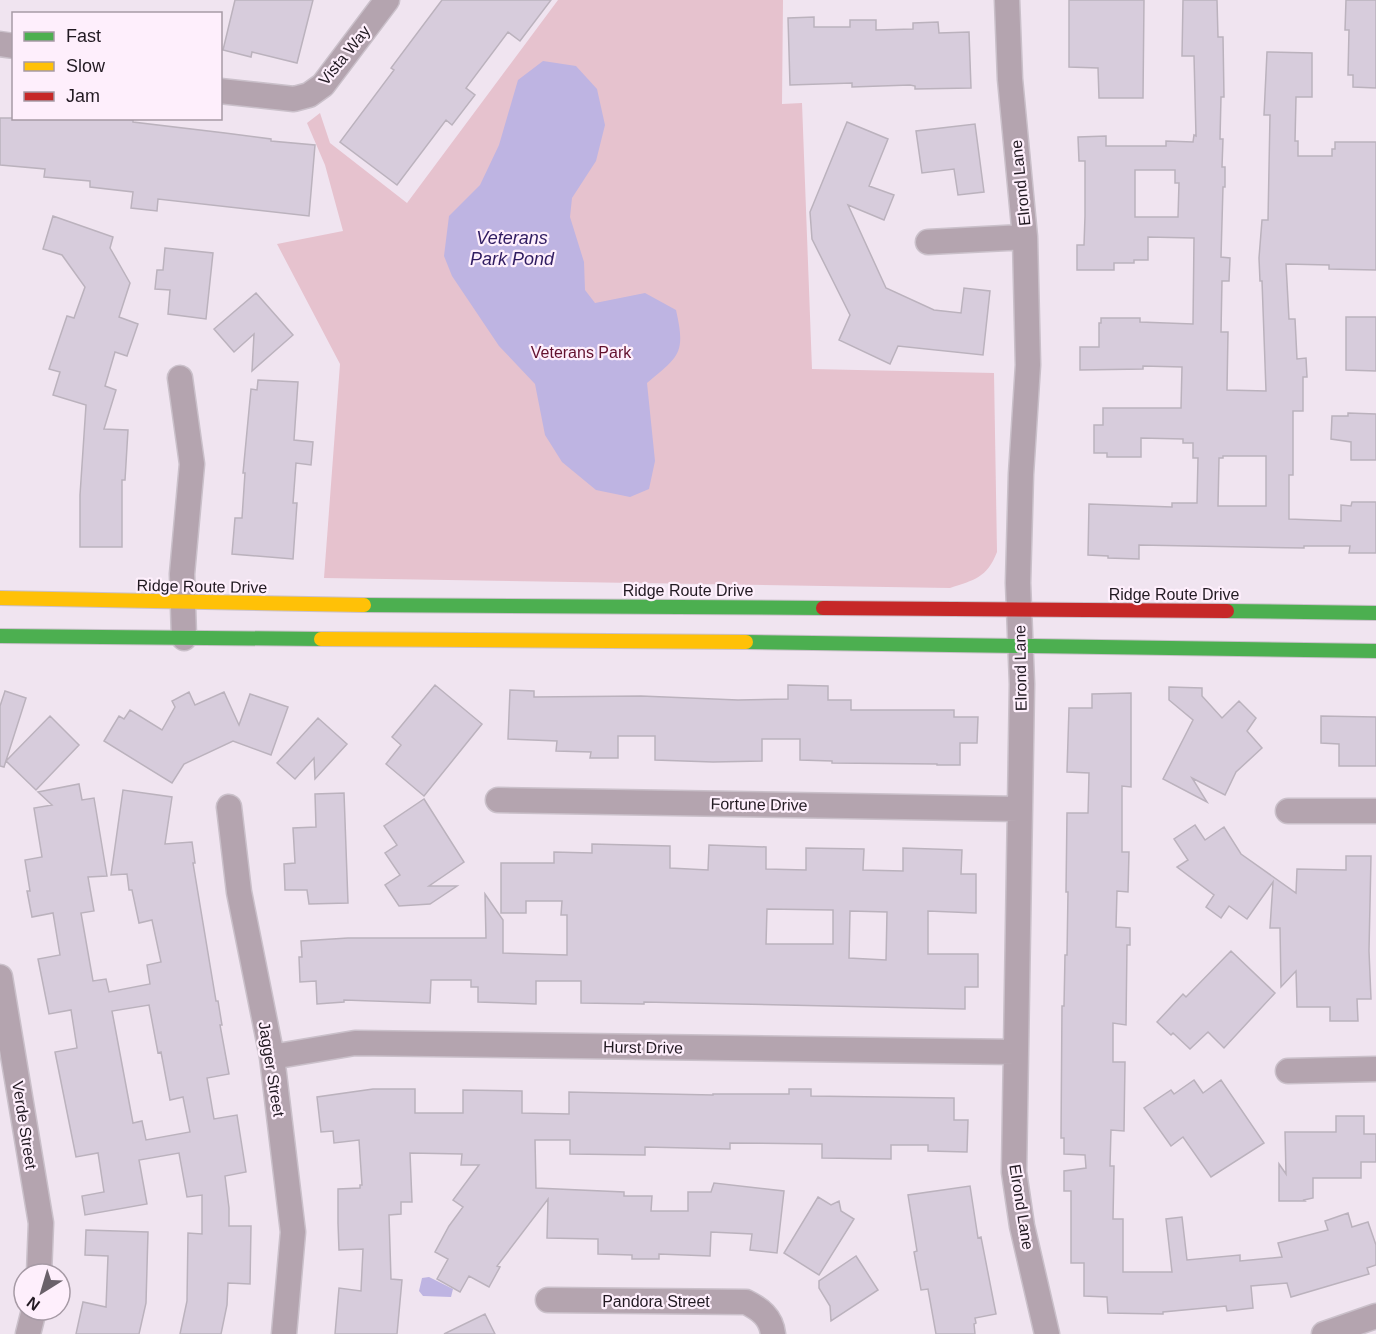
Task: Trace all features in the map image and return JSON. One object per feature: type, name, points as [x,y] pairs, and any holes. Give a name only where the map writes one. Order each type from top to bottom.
[{"type":"main road","name":"Ridge Route Drive","points":[[0,598],[183,603],[1019,608],[1376,613]]},
{"type":"main road","points":[[0,636],[1376,651]]},
{"type":"street","name":"Vista Way","points":[[222,92],[294,99],[309,95],[323,85],[387,0]]},
{"type":"street","name":"Elrond Lane","points":[[1007,0],[1010,79],[1025,237],[1028,365],[1018,583],[1022,684],[1014,1172],[1022,1226],[1047,1334]]},
{"type":"street","points":[[928,242],[1025,237]]},
{"type":"street","points":[[180,378],[192,464],[182,574],[184,638]]},
{"type":"street","name":"Fortune Drive","points":[[498,800],[1020,809]]},
{"type":"street","name":"Jagger Street","points":[[229,807],[239,892],[272,1057],[293,1233],[288,1316],[284,1334]]},
{"type":"street","points":[[1288,811],[1376,811]]},
{"type":"street","name":"Verde Street","points":[[0,977],[41,1223],[39,1262]]},
{"type":"street","name":"Hurst Drive","points":[[272,1057],[355,1043],[1016,1052]]},
{"type":"street","points":[[1288,1071],[1376,1070]]},
{"type":"street","name":"Pandora Street","points":[[548,1300],[746,1302],[762,1310],[772,1326],[773,1334]]},
{"type":"street","points":[[1324,1334],[1376,1317]]},
{"type":"green space","name":"Veterans Park","points":[[558,0],[783,0],[782,104],[802,103],[812,369],[994,373],[997,552],[989,567],[979,577],[950,588],[324,578],[340,364],[277,244],[343,231],[325,165],[307,123],[320,113],[330,143],[407,203]]},
{"type":"water","name":"Veterans Park Pond","points":[[543,61],[576,66],[597,89],[605,125],[596,161],[572,198],[570,217],[584,262],[585,290],[595,303],[645,293],[676,310],[679,325],[680,345],[677,353],[673,360],[647,383],[655,461],[649,489],[630,497],[596,490],[562,462],[545,435],[535,384],[499,346],[452,276],[444,256],[449,216],[480,185],[499,145],[518,80]]},
{"type":"water","points":[[429,1277],[453,1289],[451,1297],[423,1296],[419,1291],[422,1278]]},
{"type":"building","points":[[235,0],[313,0],[297,63],[252,52],[251,57],[223,50]]},
{"type":"building","points":[[442,0],[551,0],[520,41],[508,32],[466,88],[475,95],[452,125],[446,120],[397,185],[340,142],[394,70],[391,68]]},
{"type":"building","points":[[1069,0],[1144,0],[1143,98],[1099,98],[1098,68],[1069,67]]},
{"type":"building","points":[[1183,0],[1217,0],[1218,37],[1223,37],[1224,97],[1221,97],[1220,139],[1223,139],[1222,167],[1225,167],[1221,257],[1230,258],[1229,281],[1222,281],[1221,332],[1228,332],[1227,390],[1266,391],[1259,258],[1262,220],[1268,220],[1270,115],[1264,115],[1267,52],[1312,53],[1312,97],[1296,97],[1295,141],[1298,141],[1298,156],[1332,156],[1335,142],[1376,142],[1376,270],[1329,269],[1329,265],[1286,264],[1289,319],[1295,319],[1297,359],[1306,358],[1307,377],[1303,377],[1303,411],[1293,411],[1293,475],[1289,475],[1289,519],[1341,521],[1341,505],[1351,506],[1352,502],[1376,502],[1376,553],[1349,553],[1350,546],[1304,546],[1304,548],[1139,545],[1139,559],[1088,555],[1089,504],[1172,507],[1172,503],[1197,503],[1198,458],[1193,458],[1193,443],[1183,443],[1183,439],[1141,438],[1141,457],[1107,457],[1107,453],[1094,453],[1094,425],[1103,425],[1103,408],[1181,408],[1182,367],[1143,366],[1143,369],[1080,370],[1080,347],[1099,347],[1101,318],[1140,318],[1140,322],[1193,324],[1194,238],[1148,237],[1148,260],[1114,263],[1114,270],[1077,270],[1077,245],[1084,245],[1085,216],[1085,161],[1079,161],[1078,137],[1106,136],[1106,146],[1166,146],[1166,141],[1193,142],[1194,135],[1196,136],[1194,56],[1182,56]],"holes":[[[1135,170],[1175,170],[1175,183],[1179,183],[1178,217],[1135,217]],[[1223,456],[1266,456],[1266,506],[1218,506],[1219,458]]]},
{"type":"building","points":[[1346,0],[1376,0],[1376,88],[1353,87],[1353,75],[1348,75],[1349,30],[1345,30]]},
{"type":"building","points":[[814,17],[814,27],[850,27],[850,20],[876,20],[876,30],[913,29],[913,23],[938,22],[939,33],[969,32],[971,88],[915,89],[915,86],[910,85],[852,87],[852,83],[790,85],[788,18]]},
{"type":"building","points":[[0,118],[12,118],[12,120],[133,120],[133,122],[271,139],[271,141],[315,145],[309,216],[158,199],[157,211],[131,208],[133,192],[90,187],[90,181],[44,177],[45,169],[0,165]]},
{"type":"building","points":[[847,122],[888,139],[869,186],[894,195],[884,220],[848,205],[886,288],[934,310],[961,313],[964,288],[990,291],[983,355],[898,346],[890,364],[839,340],[850,315],[812,239],[810,212]]},
{"type":"building","points":[[975,124],[984,192],[958,195],[954,169],[922,173],[916,131]]},
{"type":"building","points":[[53,216],[113,237],[110,248],[130,283],[119,317],[138,324],[127,356],[115,352],[105,386],[116,390],[104,429],[128,430],[125,480],[122,480],[122,547],[80,547],[80,495],[86,405],[53,395],[60,372],[49,369],[67,316],[74,318],[85,287],[62,255],[43,249]]},
{"type":"building","points":[[165,248],[213,253],[206,319],[168,314],[170,290],[155,289],[157,270],[163,270]]},
{"type":"building","points":[[256,293],[293,335],[252,371],[254,334],[234,352],[214,329]]},
{"type":"building","points":[[1346,317],[1376,317],[1376,371],[1346,370]]},
{"type":"building","points":[[258,380],[298,382],[294,440],[313,442],[311,465],[296,463],[293,503],[297,503],[293,559],[232,554],[235,518],[242,518],[245,473],[243,473],[251,389],[257,390]]},
{"type":"building","points":[[1348,413],[1376,414],[1376,460],[1351,460],[1351,442],[1331,439],[1332,416],[1348,416]]},
{"type":"building","points":[[435,685],[482,724],[424,796],[386,764],[401,745],[392,737]]},
{"type":"building","points":[[788,685],[828,686],[828,700],[851,700],[851,710],[954,710],[954,717],[978,717],[977,743],[960,743],[960,765],[937,765],[832,763],[832,761],[800,760],[800,739],[762,739],[762,761],[713,762],[655,760],[655,736],[618,736],[618,758],[590,758],[591,752],[556,751],[557,741],[508,739],[510,690],[534,691],[534,697],[641,696],[738,700],[788,699]]},
{"type":"building","points":[[1169,687],[1202,688],[1202,696],[1222,718],[1239,701],[1256,718],[1247,731],[1262,748],[1236,772],[1225,795],[1192,778],[1207,802],[1163,779],[1193,720],[1169,700]]},
{"type":"building","points":[[5,691],[26,698],[4,767],[0,766],[0,706]]},
{"type":"building","points":[[189,692],[195,705],[224,692],[239,725],[250,694],[288,707],[271,755],[233,741],[184,764],[172,783],[104,741],[119,716],[124,719],[130,710],[162,730],[175,707],[172,701]]},
{"type":"building","points":[[1131,693],[1131,787],[1122,786],[1122,852],[1129,852],[1128,892],[1117,891],[1116,927],[1130,928],[1130,945],[1127,945],[1126,1025],[1113,1023],[1113,1062],[1125,1062],[1124,1131],[1111,1130],[1110,1166],[1114,1166],[1113,1219],[1123,1219],[1123,1272],[1172,1272],[1166,1219],[1182,1217],[1187,1260],[1240,1255],[1240,1261],[1282,1257],[1278,1243],[1328,1230],[1325,1221],[1348,1213],[1352,1227],[1368,1222],[1376,1245],[1376,1265],[1367,1268],[1369,1274],[1291,1297],[1287,1283],[1251,1286],[1253,1308],[1227,1311],[1226,1306],[1163,1312],[1163,1314],[1108,1313],[1107,1297],[1084,1296],[1084,1263],[1071,1263],[1071,1191],[1064,1191],[1064,1171],[1086,1168],[1085,1155],[1064,1154],[1064,1138],[1061,1138],[1062,1006],[1064,1006],[1065,955],[1067,955],[1067,813],[1088,813],[1089,773],[1067,772],[1069,708],[1092,708],[1092,694]]},
{"type":"building","points":[[50,716],[79,745],[36,790],[6,761]]},
{"type":"building","points":[[1321,716],[1376,717],[1376,766],[1339,766],[1339,744],[1321,743]]},
{"type":"building","points":[[318,718],[347,744],[315,779],[314,758],[295,779],[277,763]]},
{"type":"building","points":[[79,784],[82,800],[94,798],[107,876],[88,877],[94,911],[81,913],[93,981],[106,979],[109,992],[150,984],[147,965],[161,962],[152,920],[139,923],[132,890],[129,890],[127,874],[111,875],[123,790],[172,797],[165,844],[192,842],[195,863],[193,863],[229,1074],[207,1078],[214,1119],[237,1115],[246,1172],[225,1176],[229,1226],[251,1226],[250,1284],[228,1283],[227,1305],[221,1334],[180,1334],[187,1301],[188,1233],[202,1234],[202,1195],[187,1197],[179,1153],[139,1160],[147,1204],[85,1215],[82,1196],[104,1192],[98,1153],[76,1157],[55,1052],[77,1048],[71,1010],[49,1014],[38,959],[60,955],[53,913],[32,917],[27,891],[30,891],[25,860],[42,857],[34,808],[52,805],[38,792]],"holes":[[[149,1005],[158,1053],[161,1052],[170,1100],[183,1097],[190,1132],[146,1140],[142,1121],[133,1123],[112,1011]]]},
{"type":"building","points":[[344,793],[348,903],[309,904],[307,890],[285,890],[284,864],[295,863],[293,828],[316,827],[315,794]]},
{"type":"building","points":[[424,799],[464,862],[429,886],[457,886],[430,904],[399,906],[385,885],[400,875],[385,853],[397,845],[384,826]]},
{"type":"building","points":[[1195,825],[1205,840],[1224,827],[1241,854],[1296,893],[1297,869],[1346,870],[1346,856],[1371,856],[1369,951],[1371,999],[1357,999],[1358,1021],[1330,1021],[1330,1007],[1297,1007],[1296,971],[1281,987],[1280,928],[1270,928],[1273,882],[1247,919],[1229,906],[1221,918],[1206,907],[1214,895],[1177,867],[1188,860],[1174,839]]},
{"type":"building","points":[[592,844],[670,846],[670,868],[708,870],[709,845],[766,847],[766,869],[806,870],[806,848],[864,849],[863,870],[903,871],[903,848],[962,850],[961,874],[976,874],[976,913],[928,911],[928,954],[978,954],[978,987],[965,987],[965,1009],[644,1002],[644,1004],[581,1003],[581,981],[536,981],[536,1004],[478,1002],[478,987],[471,987],[471,980],[431,980],[430,1003],[344,1000],[344,1002],[317,1004],[316,981],[300,982],[301,941],[348,938],[486,938],[485,894],[503,920],[503,953],[567,955],[567,915],[561,915],[562,901],[526,901],[526,913],[501,913],[501,863],[554,863],[554,852],[592,853]],"holes":[[[767,909],[833,910],[833,944],[766,944]],[[850,911],[887,912],[886,960],[849,958]]]},
{"type":"building","points":[[1231,951],[1275,993],[1224,1048],[1208,1032],[1190,1049],[1157,1022],[1183,994],[1186,997]]},
{"type":"building","points":[[1194,1080],[1203,1093],[1221,1080],[1264,1143],[1211,1177],[1183,1137],[1171,1146],[1144,1108],[1171,1090],[1174,1094]]},
{"type":"building","points":[[373,1089],[415,1089],[415,1113],[463,1113],[463,1090],[522,1091],[522,1113],[569,1114],[569,1092],[713,1095],[789,1094],[789,1089],[811,1089],[811,1096],[954,1098],[954,1120],[968,1120],[967,1152],[928,1151],[928,1145],[891,1145],[891,1159],[822,1158],[822,1144],[730,1143],[730,1149],[645,1147],[645,1155],[570,1154],[570,1140],[535,1140],[536,1188],[624,1192],[624,1196],[652,1196],[651,1211],[688,1211],[688,1192],[711,1192],[714,1183],[784,1191],[777,1253],[750,1250],[752,1234],[711,1232],[710,1256],[659,1254],[659,1259],[632,1259],[632,1255],[598,1254],[598,1239],[547,1238],[548,1199],[497,1266],[500,1267],[489,1287],[469,1276],[460,1292],[437,1279],[448,1259],[435,1252],[449,1226],[463,1207],[453,1200],[479,1165],[461,1165],[462,1154],[410,1153],[412,1202],[401,1202],[401,1214],[389,1215],[391,1279],[402,1280],[397,1334],[335,1334],[339,1288],[361,1291],[363,1249],[339,1250],[338,1223],[338,1189],[360,1188],[362,1185],[359,1140],[334,1143],[333,1131],[321,1132],[317,1097]]},
{"type":"building","points":[[1336,1116],[1364,1116],[1364,1134],[1376,1134],[1376,1162],[1361,1162],[1361,1178],[1313,1178],[1313,1198],[1305,1201],[1279,1201],[1279,1164],[1286,1174],[1285,1132],[1336,1132]]},
{"type":"building","points":[[970,1186],[978,1238],[981,1237],[996,1314],[975,1318],[975,1334],[936,1334],[928,1289],[921,1290],[908,1195]]},
{"type":"building","points":[[818,1197],[831,1205],[839,1201],[841,1211],[854,1219],[819,1275],[784,1253]]},
{"type":"building","points":[[86,1230],[148,1232],[146,1303],[139,1334],[76,1334],[83,1302],[106,1307],[108,1256],[85,1255]]},
{"type":"building","points":[[856,1256],[878,1290],[831,1321],[830,1306],[819,1288],[819,1281]]},
{"type":"building","points":[[485,1314],[495,1334],[444,1334]]},
{"type":"traffic: fast","points":[[364,605],[823,608]]},
{"type":"traffic: fast","points":[[1227,611],[1376,613]]},
{"type":"traffic: fast","points":[[0,636],[321,639]]},
{"type":"traffic: fast","points":[[746,642],[1376,651]]},
{"type":"traffic: slow","points":[[0,598],[364,605]]},
{"type":"traffic: slow","points":[[321,639],[746,642]]},
{"type":"traffic: jam","points":[[823,608],[1227,611]]}]
